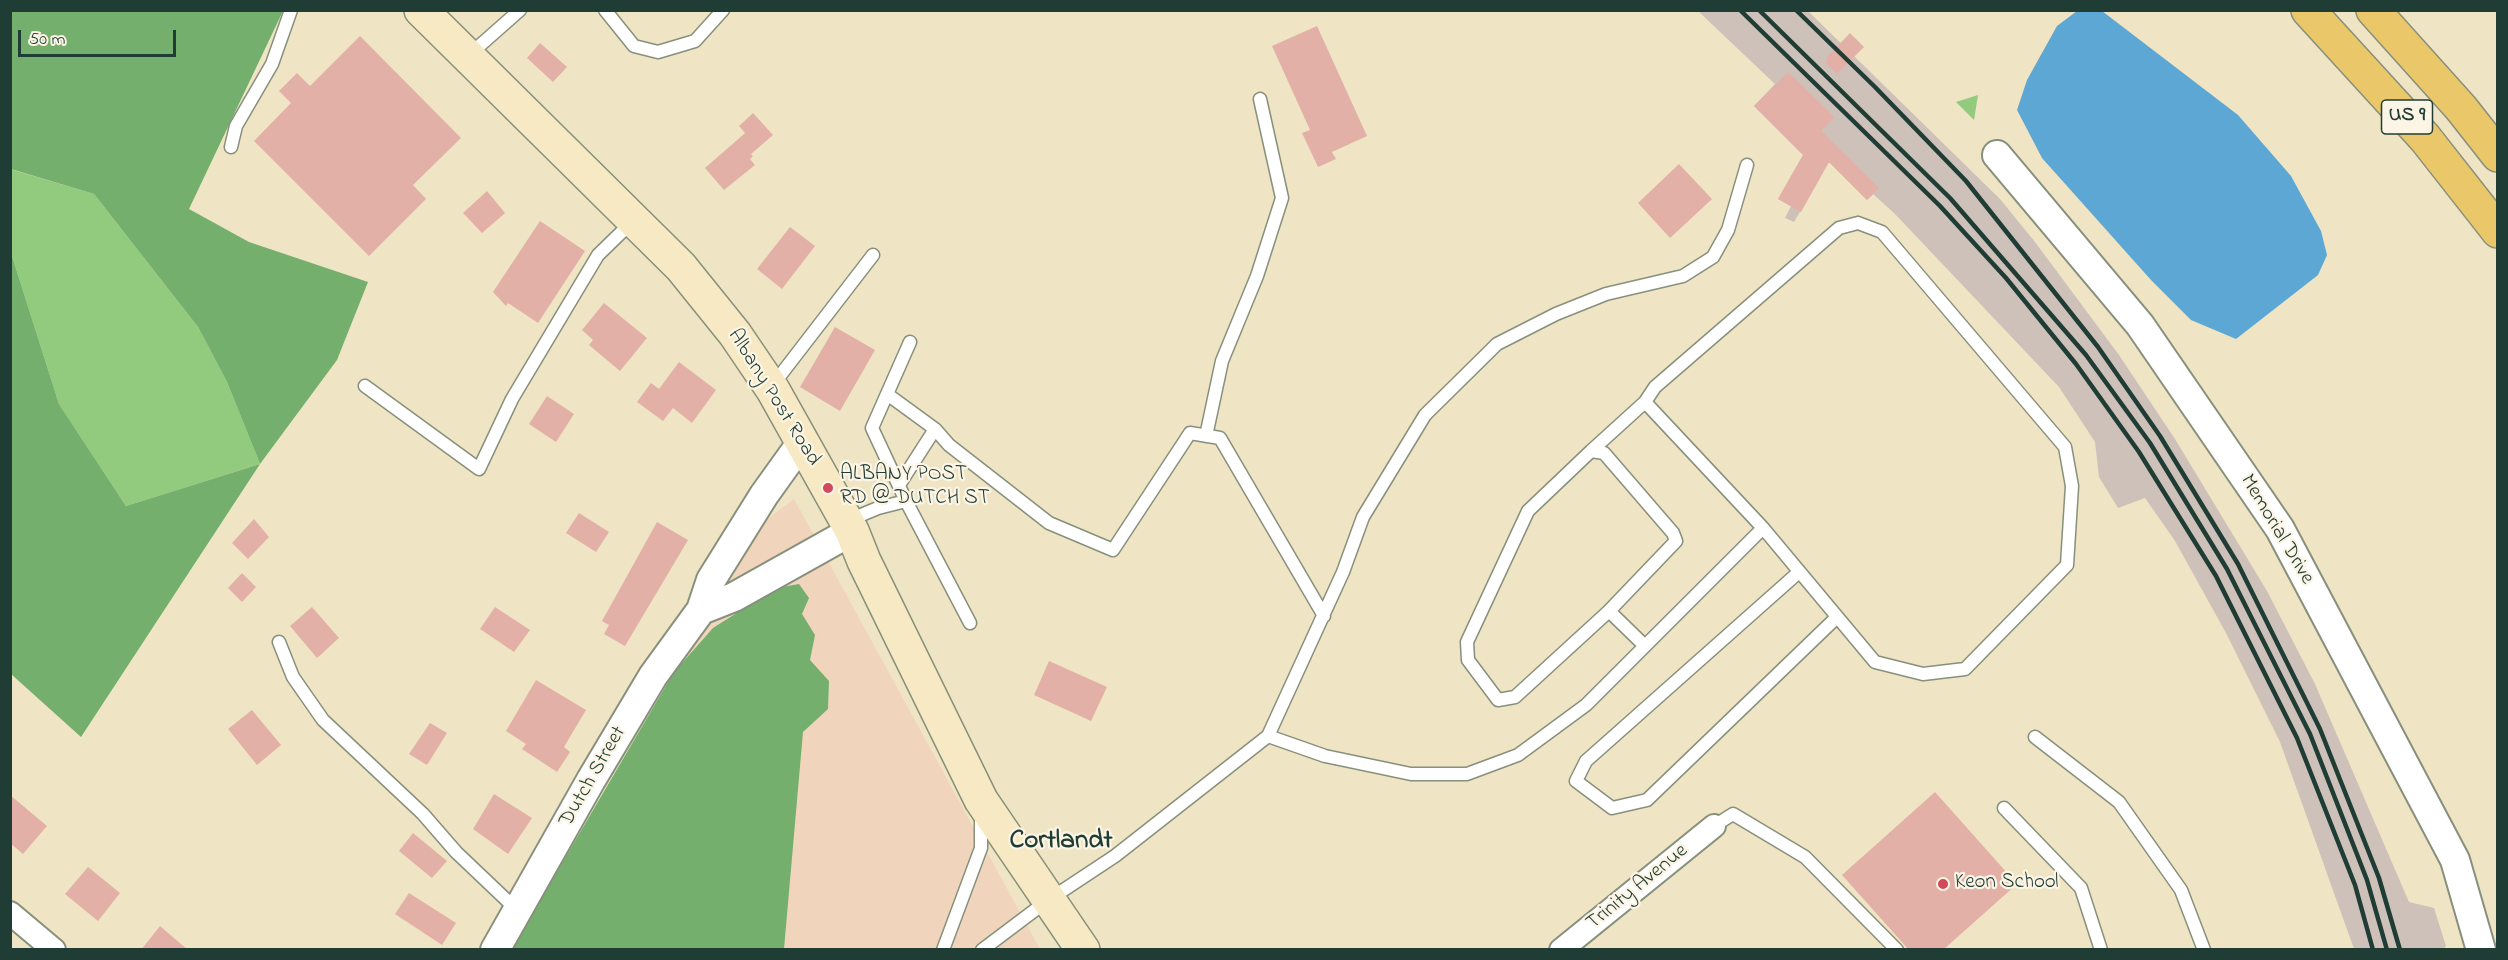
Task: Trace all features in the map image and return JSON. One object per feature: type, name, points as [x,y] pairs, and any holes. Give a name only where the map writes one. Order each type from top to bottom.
[{"type":"highway","name":"US 9","points":[[2308,10],[2425,138],[2498,231]]},
{"type":"highway","name":"US 9","points":[[2373,10],[2461,108],[2498,155]]},
{"type":"main road","name":"Albany Post Road","points":[[421,10],[681,267],[735,334],[771,387],[849,526],[981,800],[1047,901],[1083,950]]},
{"type":"street","name":"Memorial Drive","points":[[1996,155],[2140,325],[2280,529],[2455,860],[2481,950]]},
{"type":"street","points":[[701,610],[711,580],[764,495],[802,442]]},
{"type":"street","points":[[701,610],[734,597],[849,526]]},
{"type":"street","name":"Dutch Street","points":[[495,950],[653,676],[701,610]]},
{"type":"street","name":"Trinity Avenue","points":[[1561,950],[1714,826]]},
{"type":"street","points":[[10,913],[54,950]]},
{"type":"lane","points":[[231,147],[236,126],[272,64],[291,10]]},
{"type":"lane","points":[[468,56],[520,10]]},
{"type":"lane","points":[[605,10],[634,46],[657,52],[695,41],[723,10]]},
{"type":"lane","points":[[1206,436],[1222,361],[1257,276],[1282,198],[1260,99]]},
{"type":"lane","points":[[982,950],[1047,901],[1115,856],[1268,736],[1324,616],[1363,517],[1425,415],[1497,344],[1556,314],[1606,294],[1683,276],[1713,257],[1728,230],[1747,165]]},
{"type":"lane","points":[[365,386],[479,469],[512,399],[598,255],[634,220]]},
{"type":"lane","points":[[1592,452],[1604,453],[1673,533],[1676,541],[1609,610],[1515,697],[1498,700],[1468,660],[1467,642],[1528,511],[1645,402],[1655,387],[1839,228],[1858,223],[1882,232],[2065,447],[2072,486],[2067,565],[1965,669],[1923,674],[1875,662],[1763,528],[1645,402]]},
{"type":"lane","points":[[771,387],[873,255]]},
{"type":"lane","points":[[910,342],[872,428],[906,501],[970,623]]},
{"type":"lane","points":[[887,394],[935,429],[949,445],[1049,523],[1113,550],[1190,433],[1221,438],[1324,616]]},
{"type":"lane","points":[[899,485],[935,429]]},
{"type":"lane","points":[[849,526],[878,508],[906,501]]},
{"type":"lane","points":[[1268,736],[1325,756],[1411,774],[1467,774],[1518,755],[1587,705],[1763,528]]},
{"type":"lane","points":[[1799,572],[1586,761],[1576,781],[1612,808],[1647,800],[1838,617]]},
{"type":"lane","points":[[1609,610],[1645,646]]},
{"type":"lane","points":[[279,642],[293,676],[323,720],[423,814],[463,860],[517,910]]},
{"type":"lane","points":[[2035,737],[2120,802],[2181,890],[2204,950]]},
{"type":"lane","points":[[943,950],[981,848],[981,800]]},
{"type":"lane","points":[[2004,808],[2081,888],[2101,950]]},
{"type":"lane","points":[[1714,826],[1733,814],[1805,857],[1897,950]]},
{"type":"shaded area","points":[[1698,11],[1808,11],[2000,199],[2035,242],[2119,355],[2175,439],[2267,591],[2315,684],[2409,902],[2434,908],[2446,946],[2444,949],[2354,949],[2280,742],[2226,633],[2175,541],[2145,498],[2118,508],[2099,477],[2095,442],[2059,387],[1895,214],[1873,194],[1867,200],[1829,162],[1794,222],[1785,218],[1791,206],[1778,199],[1803,155],[1754,106],[1775,84]]},
{"type":"shaded area","points":[[794,499],[1040,949],[521,950],[762,523]]},
{"type":"green space","points":[[11,10],[283,11],[189,209],[249,242],[368,282],[337,360],[260,464],[227,382],[198,327],[94,194],[11,169]]},
{"type":"green space","points":[[1978,95],[1974,120],[1956,102]]},
{"type":"green space","points":[[10,169],[94,194],[198,327],[227,382],[260,464],[126,506],[59,404],[11,253]]},
{"type":"green space","points":[[11,253],[59,404],[126,506],[260,464],[81,737],[11,674]]},
{"type":"green space","points":[[799,584],[809,598],[802,614],[815,635],[810,660],[829,681],[828,709],[803,732],[784,949],[511,950],[674,672],[713,628],[776,588]]},
{"type":"water","points":[[2077,11],[2102,11],[2238,115],[2291,176],[2321,231],[2327,255],[2318,275],[2236,339],[2191,320],[2151,280],[2042,158],[2017,110],[2027,80],[2057,26]]},
{"type":"building","points":[[1317,26],[1367,136],[1332,152],[1336,159],[1318,167],[1302,133],[1310,130],[1272,46]]},
{"type":"building","points":[[1850,33],[1864,47],[1837,74],[1826,64],[1827,57]]},
{"type":"building","points":[[360,36],[461,138],[413,185],[426,199],[369,256],[254,141],[291,103],[279,91],[297,73],[310,86]]},
{"type":"building","points":[[540,43],[567,67],[553,82],[527,58]]},
{"type":"building","points":[[1788,72],[1834,117],[1821,131],[1879,188],[1867,200],[1829,162],[1801,212],[1778,199],[1803,155],[1754,106]]},
{"type":"building","points":[[753,113],[773,135],[751,154],[753,156],[750,159],[755,165],[724,190],[705,168],[745,133],[739,126]]},
{"type":"building","points":[[1679,164],[1712,199],[1670,238],[1638,203]]},
{"type":"building","points":[[487,191],[505,213],[482,233],[463,213]]},
{"type":"building","points":[[540,221],[585,251],[538,323],[508,303],[506,306],[493,292]]},
{"type":"building","points":[[790,227],[815,246],[782,289],[757,269]]},
{"type":"building","points":[[604,303],[647,338],[620,371],[589,345],[593,340],[582,330]]},
{"type":"building","points":[[835,327],[875,350],[840,411],[800,387]]},
{"type":"building","points":[[679,362],[716,390],[692,423],[673,408],[663,421],[637,402],[651,383],[659,389]]},
{"type":"building","points":[[547,396],[574,414],[556,442],[529,424]]},
{"type":"building","points":[[579,513],[609,532],[596,552],[566,533]]},
{"type":"building","points":[[254,519],[269,537],[248,559],[232,543]]},
{"type":"building","points":[[657,522],[688,540],[625,646],[604,634],[609,625],[602,621]]},
{"type":"building","points":[[242,573],[256,587],[242,602],[228,588]]},
{"type":"building","points":[[312,607],[339,638],[317,658],[290,626]]},
{"type":"building","points":[[495,607],[530,630],[514,652],[480,629]]},
{"type":"building","points":[[1049,661],[1107,687],[1091,721],[1034,695]]},
{"type":"building","points":[[536,680],[586,710],[564,747],[570,752],[557,772],[522,749],[526,744],[506,731]]},
{"type":"building","points":[[252,710],[281,745],[257,765],[228,729]]},
{"type":"building","points":[[430,723],[447,733],[427,765],[409,754]]},
{"type":"building","points":[[1935,792],[2017,884],[1943,950],[1909,950],[1842,875]]},
{"type":"building","points":[[494,794],[532,818],[508,854],[473,829]]},
{"type":"building","points":[[10,795],[47,826],[23,854],[10,843]]},
{"type":"building","points":[[413,833],[447,861],[432,878],[399,851]]},
{"type":"building","points":[[88,867],[120,893],[98,921],[65,894]]},
{"type":"building","points":[[409,893],[456,923],[442,945],[395,914]]},
{"type":"building","points":[[160,926],[188,950],[141,950]]},
{"type":"railway","points":[[1740,10],[1940,206],[2006,278],[2076,364],[2139,452],[2216,576],[2297,738],[2355,885],[2373,950]]},
{"type":"railway","points":[[1759,10],[1950,198],[2086,355],[2150,443],[2227,569],[2310,734],[2367,880],[2387,950]]},
{"type":"railway","points":[[1796,10],[1966,181],[2098,347],[2160,436],[2238,564],[2320,729],[2379,878],[2400,950]]},
{"type":"place","name":"ALBANY POST RD @ DUTCH ST","points":[[828,488]]},
{"type":"place","name":"Keon School","points":[[1943,884]]},
{"type":"district","name":"Cortlandt","points":[[1061,843]]}]
